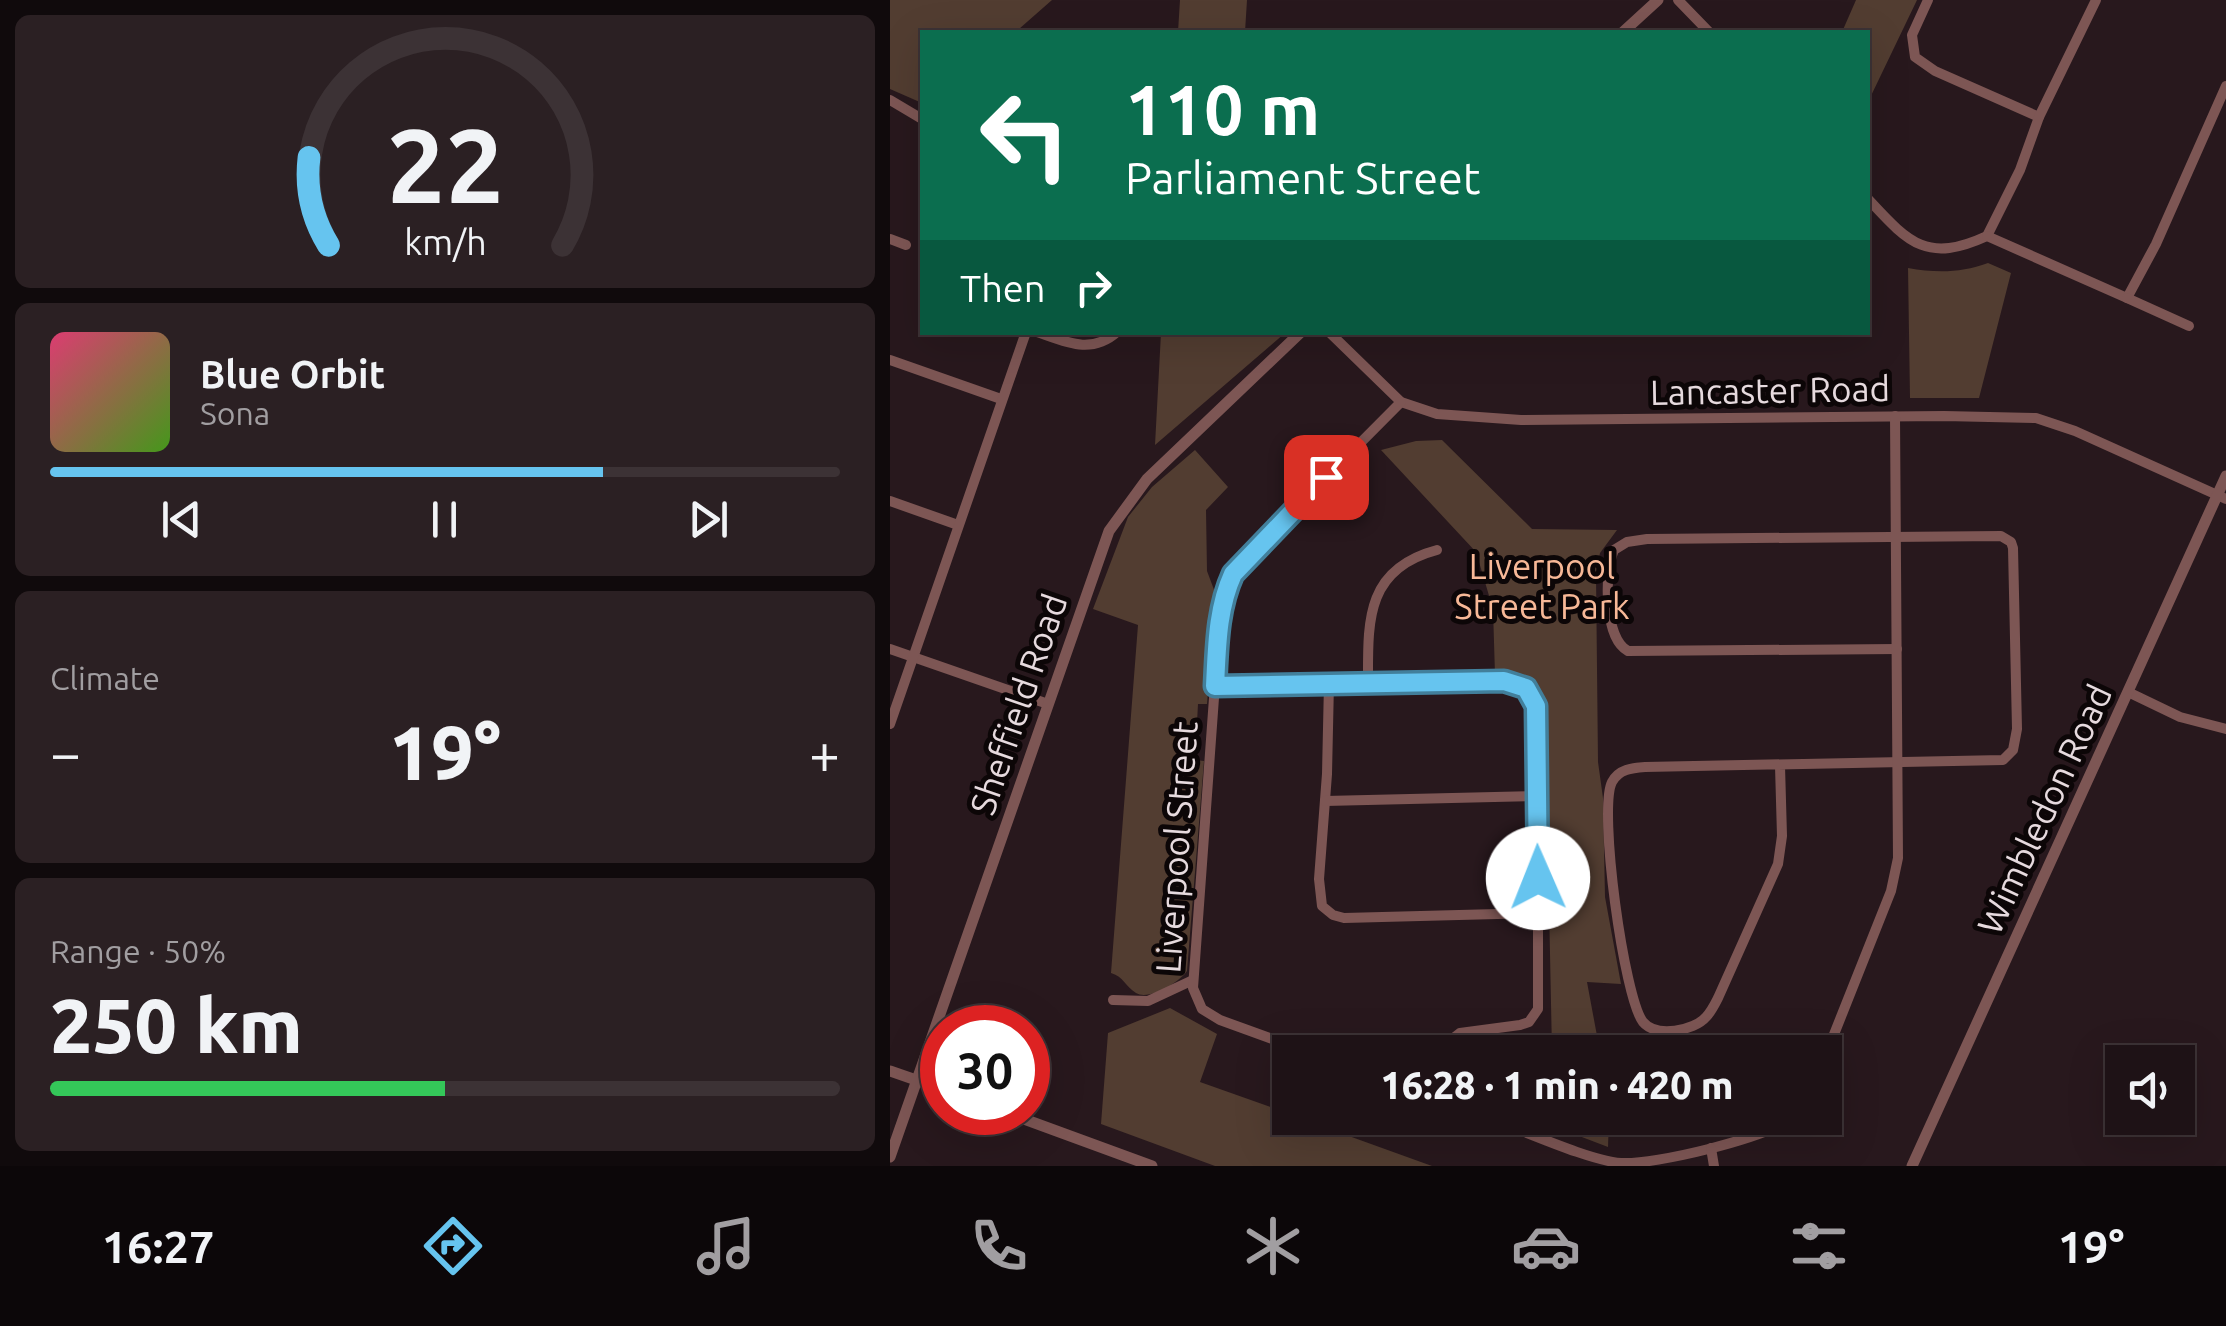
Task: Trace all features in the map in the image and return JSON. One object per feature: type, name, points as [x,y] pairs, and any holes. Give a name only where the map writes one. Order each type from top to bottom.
[{"type":"street","points":[[1625,30],[1658,0]]},
{"type":"street","points":[[1678,0],[1707,30]]},
{"type":"street","points":[[1928,0],[1912,35],[1916,57],[1934,71],[2040,117]]},
{"type":"street","points":[[1870,202],[1904,236],[1925,247],[1962,245],[1986,236],[2096,0]]},
{"type":"street","points":[[2128,298],[2226,86]]},
{"type":"street","points":[[890,100],[920,117]]},
{"type":"street","points":[[1986,236],[2189,326]]},
{"type":"street","points":[[890,239],[906,245]]},
{"type":"street","points":[[890,724],[1025,335]]},
{"type":"street","points":[[1047,335],[1088,347],[1113,335]]},
{"type":"street","name":"Sheffield Road","points":[[890,1157],[1089,580],[1118,514],[1147,479],[1298,335]]},
{"type":"street","name":"Lancaster Road","points":[[1331,335],[1401,402],[1456,417],[2036,418],[2075,431],[2221,497]]},
{"type":"street","points":[[890,360],[1002,399]]},
{"type":"street","name":"Liverpool Street","points":[[1272,1039],[1208,1014],[1198,1002],[1194,980],[1220,615],[1233,574],[1401,402]]},
{"type":"street","points":[[1834,1035],[1896,874],[1900,821],[1895,416]]},
{"type":"street","name":"Wimbledon Road","points":[[1912,1166],[2221,497],[2226,476]]},
{"type":"street","points":[[890,501],[958,524]]},
{"type":"street","points":[[1780,766],[1782,836],[1778,864],[1725,984],[1703,1021],[1672,1030],[1654,1030],[1641,1019],[1635,1002],[1617,910],[1608,826],[1613,780],[1619,773],[1635,768],[1995,762],[2009,756],[2017,729],[2018,672],[2011,542],[2001,536],[1897,535],[1635,540],[1614,550],[1609,569],[1610,625],[1616,641],[1628,651],[1897,649]]},
{"type":"street","points":[[1368,682],[1368,626],[1374,598],[1404,566],[1437,550]]},
{"type":"street","points":[[890,649],[1048,704]]},
{"type":"street","points":[[1215,686],[1504,681],[1526,688],[1536,706],[1539,1000],[1535,1017],[1529,1022],[1457,1035]]},
{"type":"street","points":[[1329,683],[1318,895],[1322,906],[1333,916],[1344,918],[1538,913]]},
{"type":"street","points":[[2128,692],[2180,716],[2226,729]]},
{"type":"street","points":[[1325,801],[1537,796]]},
{"type":"street","points":[[1113,1000],[1148,1001],[1194,980]]},
{"type":"street","points":[[890,1071],[920,1082]]},
{"type":"street","points":[[1050,1128],[1152,1166]]},
{"type":"street","points":[[1539,1135],[1620,1162],[1710,1148],[1757,1135]]},
{"type":"street","points":[[1710,1148],[1714,1166]]},
{"type":"green space","points":[[890,0],[1052,0],[1016,30],[920,30],[920,102],[890,89]]},
{"type":"green space","points":[[1180,0],[1247,0],[1245,30],[1178,30]]},
{"type":"green space","points":[[1856,0],[1917,0],[1870,98],[1870,30],[1843,30]]},
{"type":"green space","points":[[1988,263],[2011,273],[1979,398],[1910,398],[1908,268],[1948,271]]},
{"type":"green space","points":[[1161,335],[1283,335],[1155,445]]},
{"type":"green space","name":"Liverpool Street Park","points":[[1442,440],[1532,529],[1617,530],[1600,553],[1596,574],[1598,762],[1603,798],[1605,897],[1621,984],[1587,982],[1597,1035],[1552,1035],[1545,707],[1526,682],[1495,675],[1493,609],[1476,552],[1381,450],[1416,441]]},
{"type":"green space","points":[[1195,450],[1228,487],[1206,510],[1207,571],[1216,595],[1207,704],[1198,704],[1195,760],[1204,761],[1187,971],[1164,989],[1142,995],[1111,973],[1138,625],[1093,609],[1128,517],[1152,487]]},
{"type":"green space","points":[[1170,1008],[1217,1034],[1200,1082],[1272,1108],[1272,1135],[1346,1135],[1432,1166],[1215,1166],[1101,1124],[1108,1033]]},
{"type":"green space","points":[[1577,1135],[1608,1135],[1608,1147]]},
{"type":"route","points":[[1326,477],[1233,574],[1220,615],[1215,686],[1504,681],[1526,688],[1536,706],[1538,878]]}]
